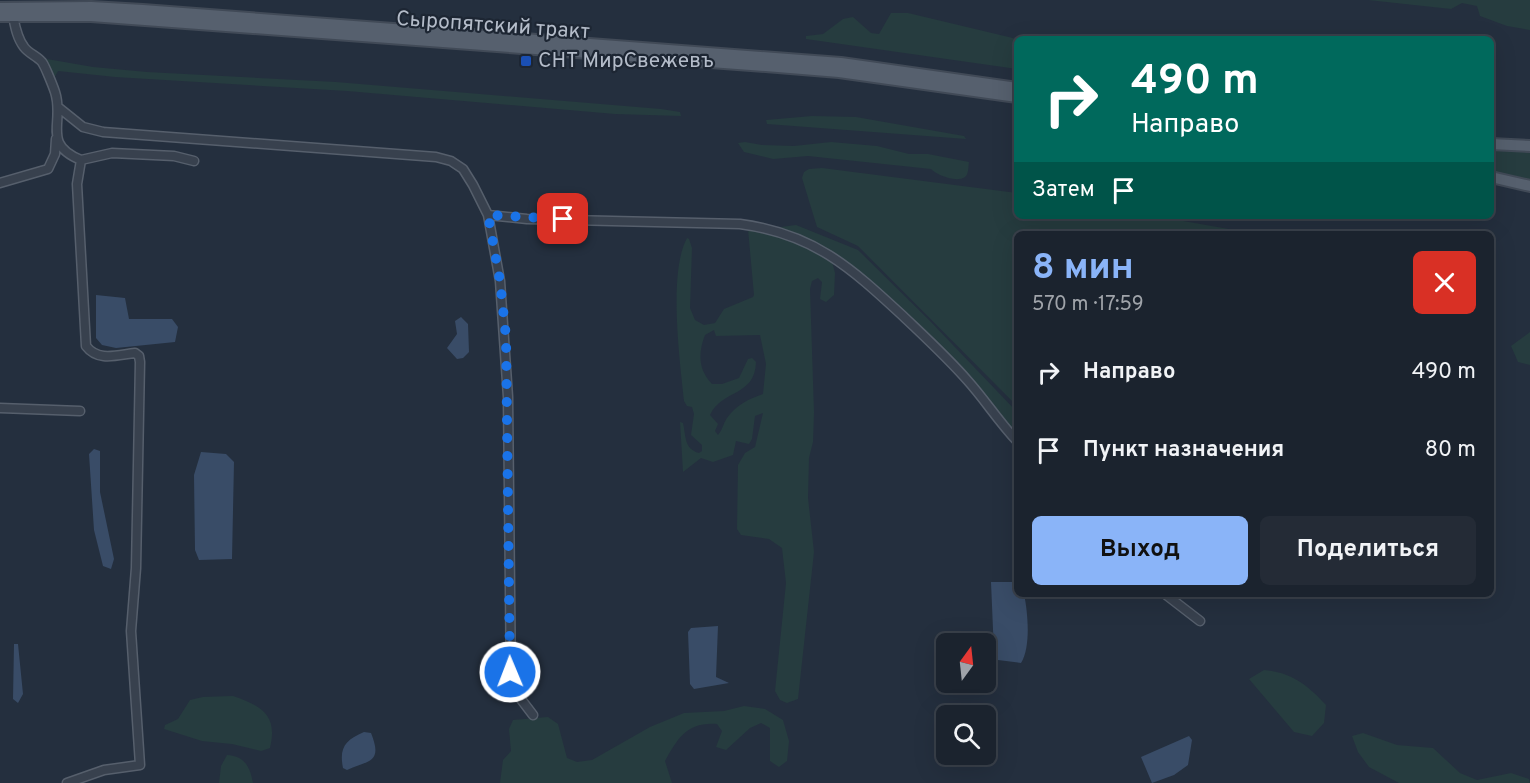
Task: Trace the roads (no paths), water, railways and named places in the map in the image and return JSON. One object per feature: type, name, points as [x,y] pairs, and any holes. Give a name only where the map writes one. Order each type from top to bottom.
[{"type":"main road","name":"Сыропятский тракт","points":[[0,8],[80,7],[143,10],[841,63],[1014,88]]},
{"type":"main road","name":"Сыропятский тракт","points":[[0,16],[92,16],[778,67],[881,78],[1014,97]]},
{"type":"main road","points":[[1494,144],[1530,146]]},
{"type":"main road","points":[[1494,178],[1530,186]]},
{"type":"street","points":[[0,183],[48,169],[55,154],[58,107],[55,92],[43,63],[24,47],[18,36],[13,16]]},
{"type":"street","points":[[58,107],[83,127],[103,132],[444,159],[463,169],[488,215],[500,281],[506,337],[511,686],[533,715]]},
{"type":"street","points":[[56,139],[63,150],[81,160],[104,153],[174,156],[194,161]]},
{"type":"street","points":[[67,783],[104,770],[140,765],[131,630],[136,568],[140,362],[139,356],[135,353],[105,357],[92,354],[86,346],[77,184],[81,160]]},
{"type":"street","points":[[488,215],[526,219],[740,224],[771,228],[801,240],[835,257],[880,295],[967,380],[1014,437]]},
{"type":"street","points":[[0,408],[80,411]]},
{"type":"street","points":[[1169,597],[1200,621]]},
{"type":"water","points":[[96,295],[125,298],[129,319],[172,319],[178,327],[175,342],[116,348],[102,345],[96,338]]},
{"type":"water","points":[[461,317],[468,324],[469,352],[463,358],[457,359],[447,348],[457,334],[455,321]]},
{"type":"water","points":[[94,449],[100,451],[100,492],[114,559],[111,569],[103,566],[94,530],[89,454]]},
{"type":"water","points":[[201,452],[226,454],[234,462],[232,559],[199,560],[195,550],[194,475]]},
{"type":"water","points":[[991,582],[1014,582],[1014,597],[1024,597],[1027,620],[1026,648],[1021,663],[998,660],[996,633],[993,633]]},
{"type":"water","points":[[718,626],[716,677],[729,683],[694,689],[690,684],[688,632],[691,628]]},
{"type":"water","points":[[14,644],[18,644],[23,694],[18,703],[13,699]]},
{"type":"water","points":[[364,732],[371,733],[374,743],[375,750],[372,759],[347,770],[343,768],[342,755],[345,746],[352,738]]},
{"type":"water","points":[[1189,736],[1192,740],[1188,765],[1174,775],[1152,783],[1141,757]]},
{"type":"place","name":"СНТ МирСвежевъ","points":[[526,61]]}]
